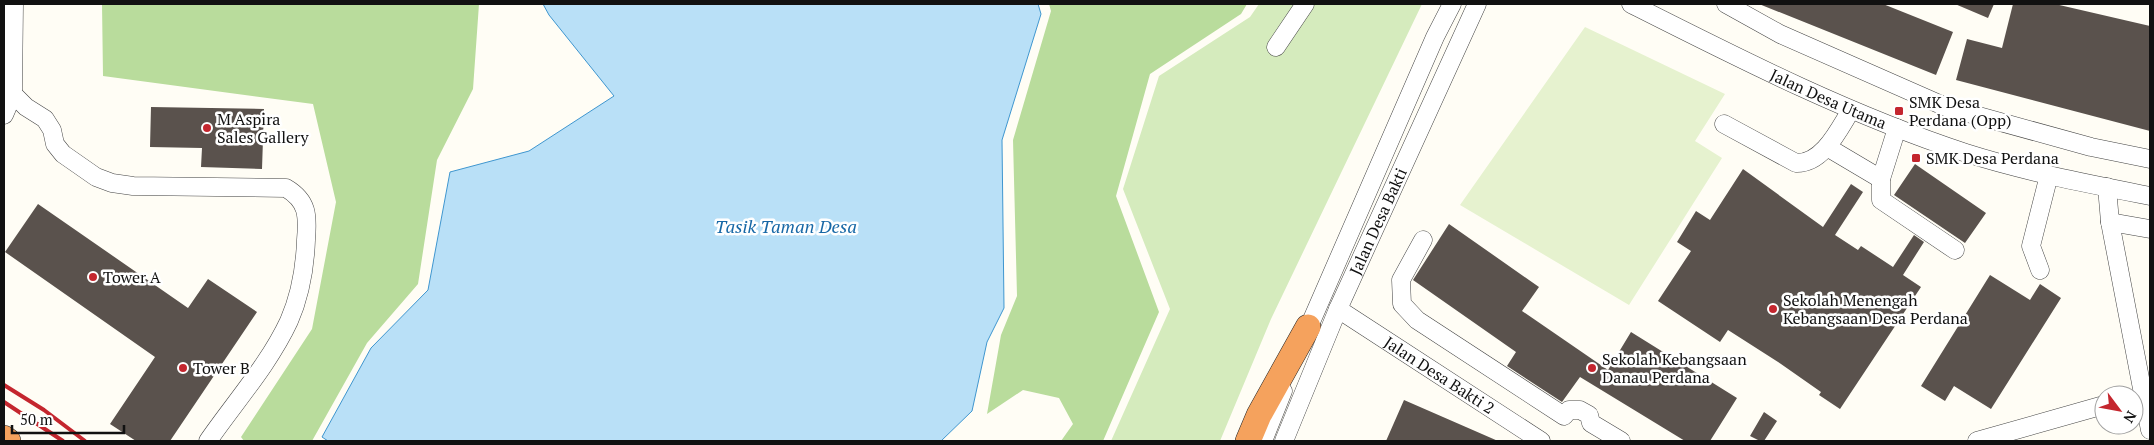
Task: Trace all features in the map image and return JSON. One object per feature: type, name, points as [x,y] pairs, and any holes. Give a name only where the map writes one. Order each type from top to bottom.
[{"type":"highway","points":[[1248,441],[1259,415],[1308,327]]},
{"type":"highway","points":[[4,438],[8,441]]},
{"type":"street","points":[[4,116],[13,94],[14,4]]},
{"type":"street","points":[[1276,47],[1305,4]]},
{"type":"street","name":"Jalan Desa Bakti","points":[[1263,441],[1308,327],[1435,37],[1452,4]]},
{"type":"street","name":"Jalan Desa Bakti","points":[[1284,441],[1338,310],[1477,4]]},
{"type":"street","name":"Jalan Desa Utama","points":[[1631,4],[1725,51],[1851,110],[1897,128],[1967,153],[2049,174],[2150,196]]},
{"type":"street","points":[[1726,4],[1780,34],[1946,107],[2091,147],[2150,159]]},
{"type":"street","points":[[13,94],[26,107],[45,119],[52,130],[55,144],[63,154],[96,177],[133,186],[286,188],[298,195],[305,206],[307,231],[305,264],[289,321],[270,354],[208,441]]},
{"type":"street","points":[[1724,124],[1796,163],[1807,162],[1827,147],[1851,110]]},
{"type":"street","points":[[1897,128],[1881,179],[1879,196],[1884,204],[1955,250]]},
{"type":"street","points":[[1827,147],[1881,179]]},
{"type":"street","points":[[2040,270],[2030,246],[2049,174]]},
{"type":"street","points":[[2107,187],[2110,222],[2137,385]]},
{"type":"street","points":[[2110,222],[2150,229]]},
{"type":"street","points":[[1423,240],[1401,280],[1402,304],[1417,320],[1564,416],[1568,410],[1580,410],[1589,415],[1591,424],[1621,441]]},
{"type":"street","name":"Jalan Desa Bakti 2","points":[[1338,310],[1541,441]]},
{"type":"street","points":[[1977,441],[2094,408]]},
{"type":"street","points":[[2144,411],[2150,430]]},
{"type":"green space","points":[[102,4],[479,4],[473,89],[437,160],[418,284],[367,343],[312,441],[244,441],[241,437],[312,329],[336,202],[313,104],[103,76]]},
{"type":"green space","points":[[1049,4],[1247,4],[1241,14],[1150,74],[1116,196],[1159,312],[1103,441],[1061,441],[1073,424],[1059,398],[1023,390],[987,414],[1001,335],[1017,296],[1013,140],[1051,11]]},
{"type":"green space","points":[[1259,4],[1422,4],[1271,319],[1220,441],[1111,441],[1170,309],[1123,189],[1159,76],[1250,17]]},
{"type":"green space","points":[[1585,27],[1725,94],[1695,141],[1722,158],[1629,305],[1460,205]]},
{"type":"water","name":"Tasik Taman Desa","points":[[543,4],[1038,4],[1041,14],[1002,140],[1004,308],[987,342],[972,411],[941,441],[328,441],[322,437],[371,348],[428,290],[450,172],[529,151],[614,96],[549,15]]},
{"type":"building","points":[[1759,4],[1883,4],[1953,32],[1936,75]]},
{"type":"building","points":[[1955,4],[1994,4],[1988,18]]},
{"type":"building","points":[[2013,4],[2055,4],[2150,26],[2150,131],[1956,80],[1967,39],[2002,48]]},
{"type":"building","name":"M Aspira Sales Gallery","points":[[151,107],[264,109],[262,169],[201,167],[202,148],[150,147]]},
{"type":"building","points":[[1915,164],[1986,213],[1965,243],[1894,195]]},
{"type":"building","points":[[1743,169],[1823,227],[1851,184],[1863,192],[1835,235],[1858,250],[1861,246],[1893,267],[1914,235],[1924,242],[1903,275],[1921,287],[1840,409],[1819,395],[1821,392],[1728,330],[1720,342],[1658,301],[1691,251],[1677,242],[1696,211],[1710,220]]},
{"type":"building","points":[[38,204],[188,308],[208,279],[257,312],[170,441],[136,441],[110,424],[155,357],[5,252]]},
{"type":"building","points":[[1449,224],[1539,287],[1522,311],[1608,370],[1631,332],[1737,398],[1710,441],[1685,441],[1580,377],[1562,402],[1507,366],[1516,352],[1413,280]]},
{"type":"building","points":[[1990,275],[2030,300],[2040,284],[2061,298],[1991,409],[1954,386],[1945,401],[1921,386]]},
{"type":"building","points":[[1404,400],[1498,441],[1386,441]]},
{"type":"building","points":[[1764,412],[1777,421],[1764,441],[1760,441],[1750,436]]},
{"type":"railway","points":[[4,385],[44,410],[85,441]]},
{"type":"railway","points":[[4,402],[63,441]]},
{"type":"place","name":"SMK Desa Perdana (Opp)","points":[[1899,111]]},
{"type":"place","name":"M Aspira Sales Gallery","points":[[207,128]]},
{"type":"place","name":"SMK Desa Perdana","points":[[1916,158]]},
{"type":"place","name":"Tower A","points":[[93,277]]},
{"type":"place","name":"Sekolah Menengah Kebangsaan Desa Perdana","points":[[1773,309]]},
{"type":"place","name":"Tower B","points":[[183,368]]},
{"type":"place","name":"Sekolah Kebangsaan Danau Perdana","points":[[1592,368]]}]
